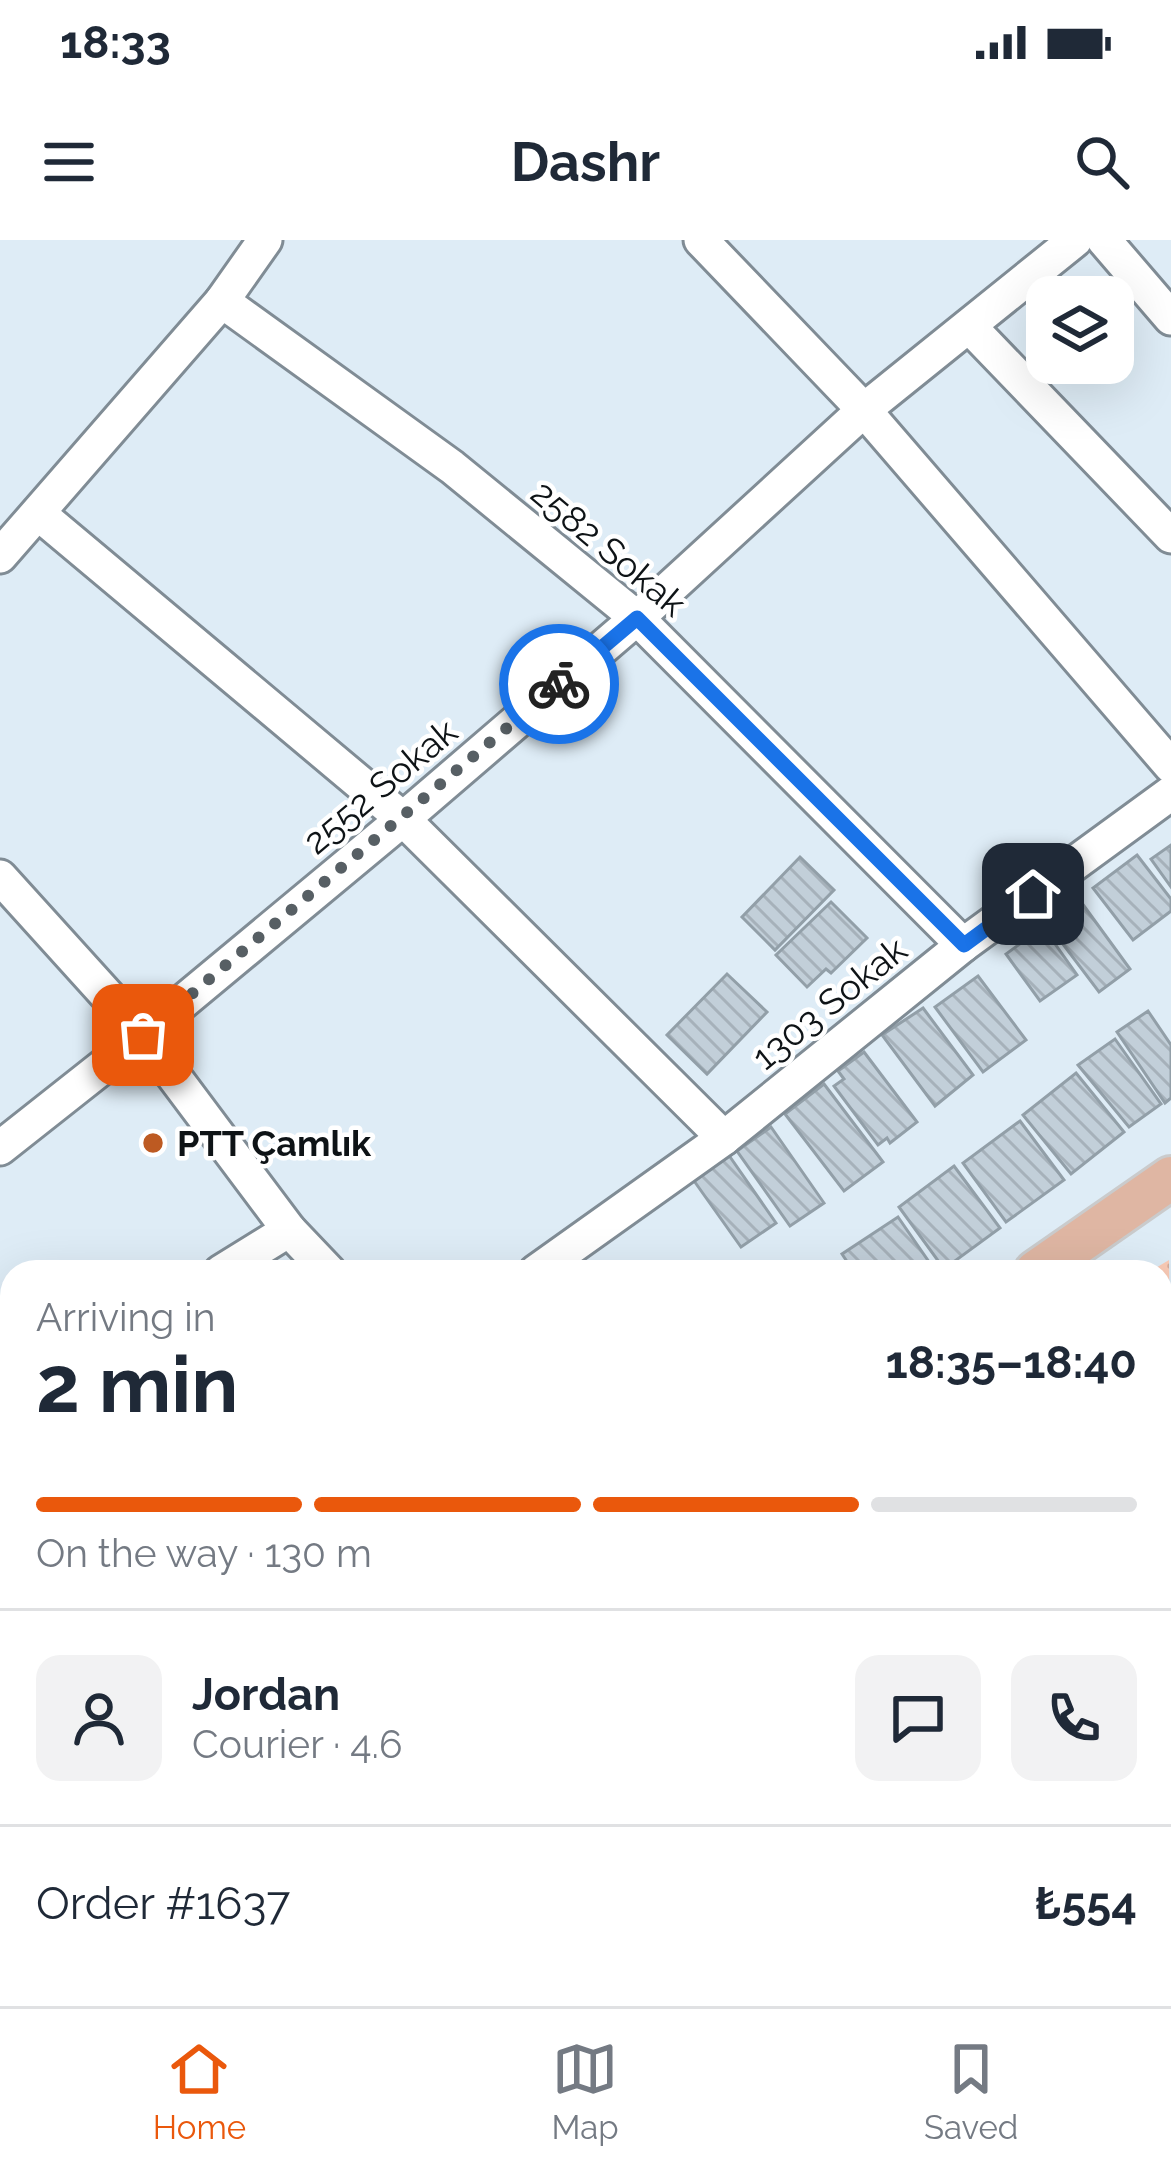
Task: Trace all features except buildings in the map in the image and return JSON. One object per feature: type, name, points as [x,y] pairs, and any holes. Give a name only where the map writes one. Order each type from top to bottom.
[{"type":"main road","points":[[1053,1260],[1171,1178]]},
{"type":"street","points":[[0,556],[222,301],[265,240]]},
{"type":"street","points":[[701,240],[864,410],[1171,766]]},
{"type":"street","name":"2552 Sokak","points":[[0,1148],[403,819],[637,618],[864,410],[1075,240]]},
{"type":"street","points":[[1104,240],[1171,318]]},
{"type":"street","name":"2582 Sokak","points":[[222,301],[452,467],[637,618],[964,945]]},
{"type":"street","points":[[969,326],[1171,536]]},
{"type":"street","points":[[38,513],[403,819],[724,1138]]},
{"type":"street","name":"1303 Sokak","points":[[553,1260],[724,1138],[964,945],[1171,793]]},
{"type":"street","points":[[0,877],[143,1035],[318,1260]]},
{"type":"street","points":[[240,1260],[290,1229]]},
{"type":"way so far","points":[[143,1035],[559,684]]},
{"type":"place","name":"PTT Çamlık","points":[[153,1143]]},
{"type":"route","points":[[559,684],[637,618],[964,945],[1033,894]]}]
